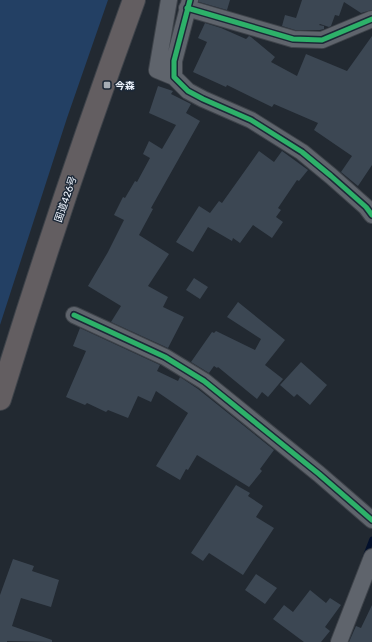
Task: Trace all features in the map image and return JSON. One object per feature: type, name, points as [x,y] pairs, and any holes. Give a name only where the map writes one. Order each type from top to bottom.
[{"type":"highway","name":"国道426号","points":[[0,398],[29,303],[134,0]]},
{"type":"street","points":[[169,0],[157,70],[174,77],[188,91],[203,100],[251,120],[302,152],[366,207],[372,215]]},
{"type":"street","points":[[174,77],[174,61],[189,4],[293,39],[322,40],[372,19]]},
{"type":"street","points":[[74,315],[165,357],[204,381],[319,474],[372,520]]},
{"type":"street","points":[[339,642],[372,557]]},
{"type":"shaded area","points":[[0,0],[108,0],[67,118],[0,325]]},
{"type":"building","points":[[199,0],[230,0],[227,10],[199,2]]},
{"type":"building","points":[[302,0],[372,0],[372,10],[361,13],[344,2],[339,16],[335,15],[331,26],[319,25],[324,26],[324,29],[295,30],[282,26],[285,15],[296,18]]},
{"type":"building","points":[[205,23],[246,39],[249,36],[251,37],[275,57],[271,62],[297,76],[306,54],[347,71],[372,36],[372,165],[358,186],[341,172],[352,156],[314,130],[318,123],[274,104],[272,107],[227,85],[226,87],[193,72],[207,42],[198,38]]},
{"type":"building","points":[[158,86],[173,91],[171,94],[191,104],[186,113],[200,121],[151,208],[153,209],[139,235],[169,254],[148,286],[168,297],[163,307],[184,317],[168,348],[111,322],[121,306],[88,286],[108,252],[124,220],[114,215],[123,197],[125,198],[135,181],[137,182],[150,158],[143,154],[149,141],[162,149],[176,125],[149,113]]},
{"type":"building","points":[[259,151],[274,162],[282,151],[308,170],[299,181],[297,180],[278,208],[281,210],[276,217],[283,222],[272,238],[253,225],[240,243],[233,238],[232,241],[208,227],[193,252],[176,242],[199,206],[210,213],[219,201],[222,203]]},
{"type":"building","points":[[194,278],[208,287],[200,299],[186,290]]},
{"type":"building","points":[[238,302],[285,340],[265,365],[283,379],[268,397],[262,392],[257,399],[218,367],[217,368],[214,366],[209,373],[191,362],[212,332],[214,333],[216,331],[255,350],[261,339],[227,317]]},
{"type":"building","points":[[80,328],[160,365],[157,371],[178,381],[180,377],[198,389],[274,450],[260,469],[262,471],[249,487],[197,455],[188,470],[186,469],[180,480],[156,466],[188,413],[156,391],[151,402],[138,396],[128,418],[108,410],[106,412],[87,403],[85,405],[66,397],[86,351],[73,346]]},
{"type":"building","points":[[301,362],[327,385],[310,405],[297,394],[294,397],[280,385]]},
{"type":"building","points":[[236,485],[250,493],[248,496],[263,506],[256,517],[274,528],[243,575],[209,553],[203,561],[191,553]]},
{"type":"building","points":[[13,559],[34,566],[32,571],[59,580],[51,607],[21,598],[12,626],[52,640],[52,642],[0,642],[0,595]]},
{"type":"building","points":[[256,574],[277,588],[265,604],[245,590]]},
{"type":"building","points":[[310,590],[326,603],[330,598],[341,605],[325,627],[330,631],[321,642],[304,642],[273,619],[284,605],[293,612]]},
{"type":"building","points":[[372,605],[372,642],[349,642],[356,626],[361,628]]},
{"type":"waterway","points":[[365,557],[372,539]]},
{"type":"cycle path","points":[[190,0],[174,61],[174,77],[188,91],[251,120],[302,152],[366,207],[372,215]]},
{"type":"cycle path","points":[[187,8],[293,39],[322,40],[372,19]]},
{"type":"cycle path","points":[[74,315],[165,357],[204,381],[319,474],[372,520]]},
{"type":"place","name":"今森","points":[[107,85]]}]
